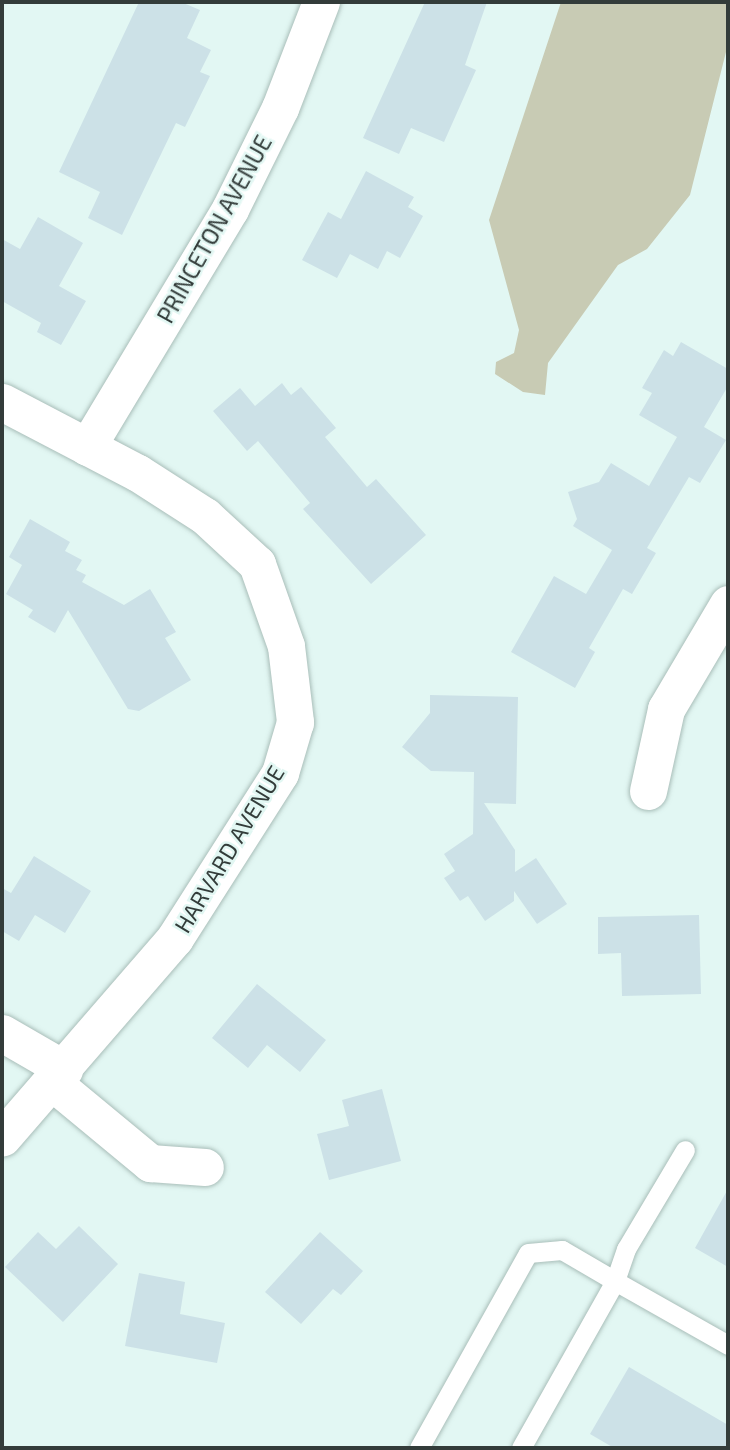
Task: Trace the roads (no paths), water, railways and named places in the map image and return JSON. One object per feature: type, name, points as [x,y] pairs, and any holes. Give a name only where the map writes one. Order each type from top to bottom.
[{"type":"street","name":"PRINCETON AVENUE","points":[[87,447],[230,209],[280,108],[321,2]]},
{"type":"street","name":"HARVARD AVENUE","points":[[2,402],[87,447],[205,516],[257,564],[286,646],[295,722],[280,773],[175,938],[2,1138]]},
{"type":"street","points":[[648,791],[666,709],[728,604]]},
{"type":"street","points":[[2,1033],[57,1075],[150,1163],[205,1167]]},
{"type":"lane","points":[[521,1448],[615,1280],[626,1249],[685,1150]]},
{"type":"lane","points":[[419,1448],[528,1253],[562,1250],[728,1345]]}]
